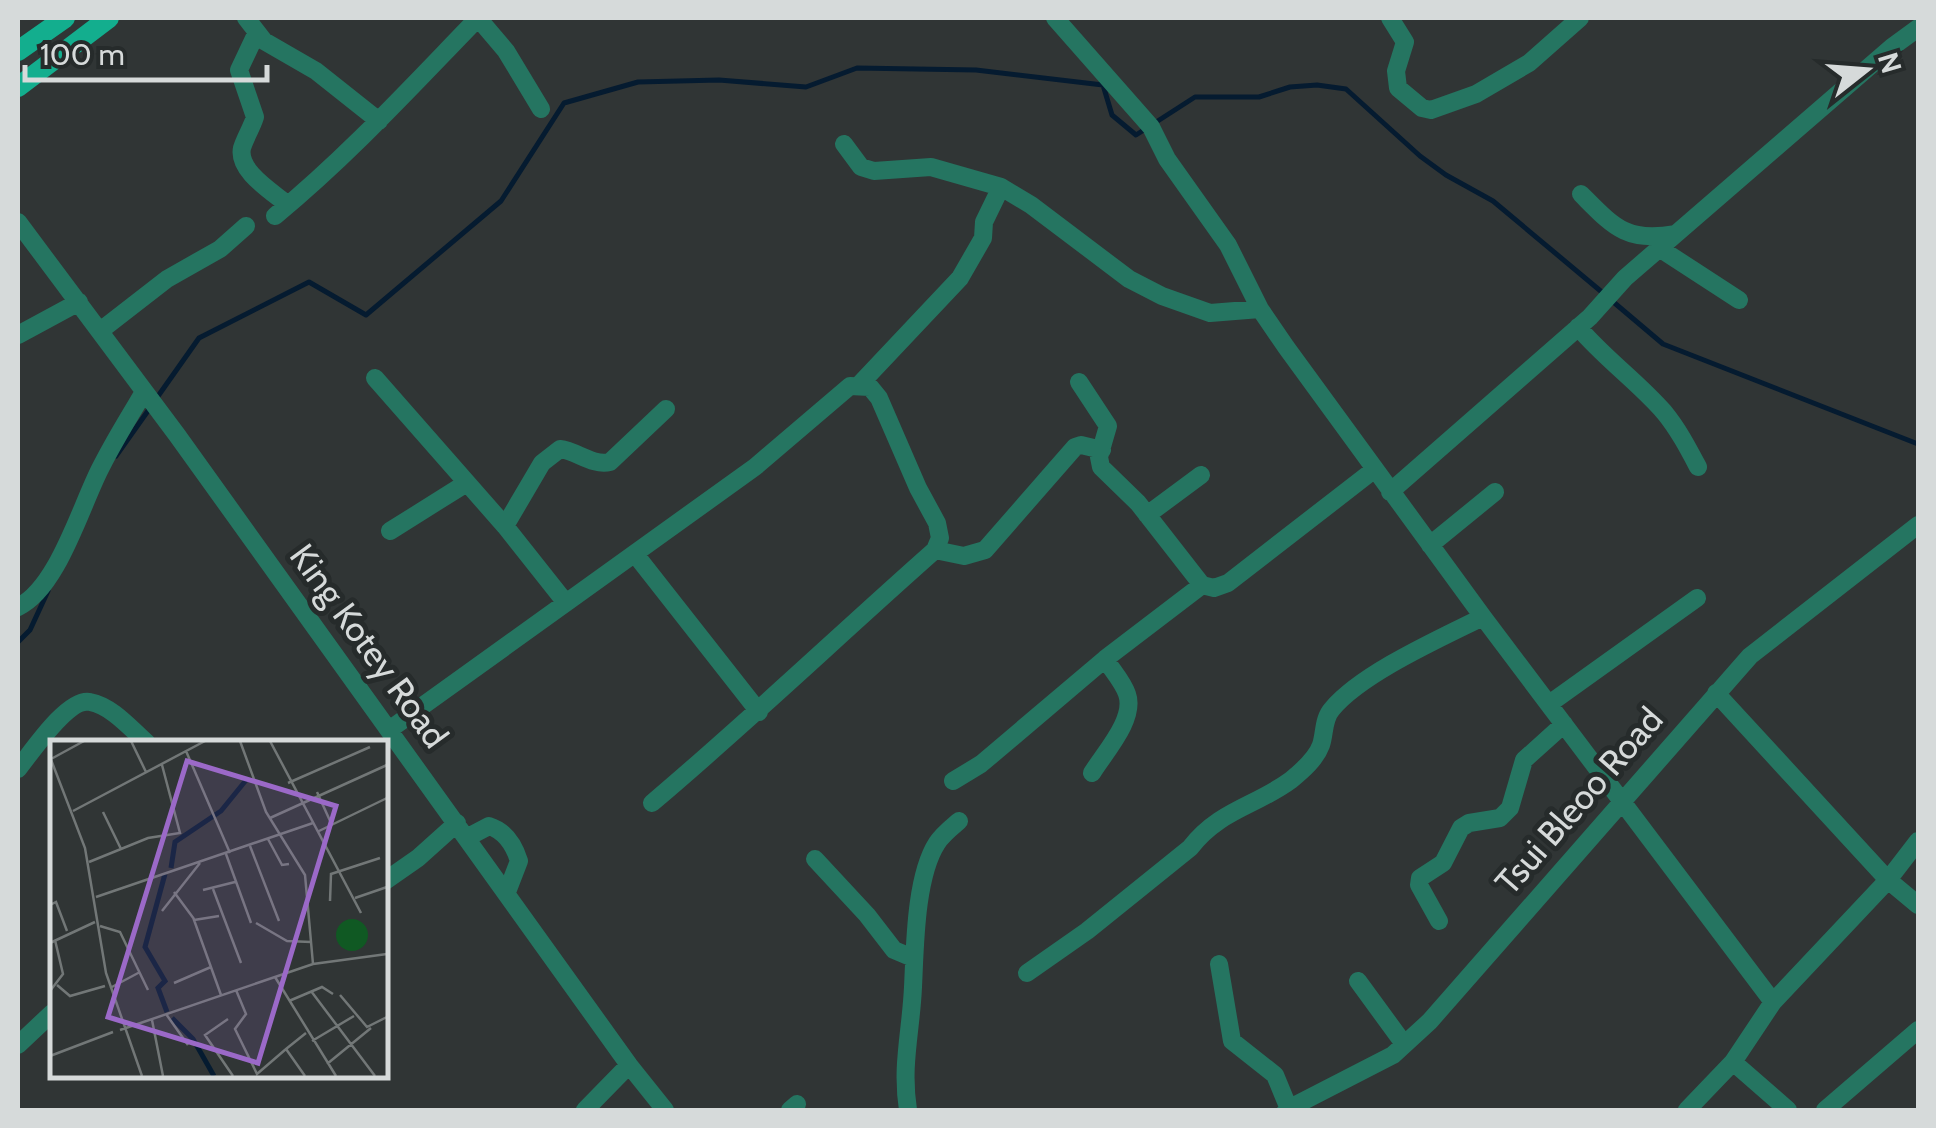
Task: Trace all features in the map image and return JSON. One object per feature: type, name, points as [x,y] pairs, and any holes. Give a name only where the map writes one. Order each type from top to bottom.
[{"type":"main road","points":[[18,51],[65,18]]},
{"type":"main road","points":[[18,86],[109,18]]},
{"type":"street","points":[[246,18],[256,34],[316,72],[379,120]]},
{"type":"street","points":[[256,34],[240,70],[256,117],[241,150],[242,158],[282,211],[379,120],[478,18],[506,50],[542,109]]},
{"type":"street","points":[[1055,18],[1151,126],[1167,159],[1228,245],[1260,309],[1390,492],[1773,1002]]},
{"type":"street","points":[[1390,18],[1406,42],[1396,71],[1398,88],[1422,108],[1431,110],[1476,94],[1515,74],[1580,18]]},
{"type":"street","points":[[1390,492],[1584,322],[1659,248],[1918,28]]},
{"type":"street","points":[[844,144],[862,167],[886,171],[931,167],[1000,188],[1031,205],[1118,271],[1162,296],[1210,313],[1260,309]]},
{"type":"street","points":[[860,384],[960,278],[982,238],[984,222],[1000,188]]},
{"type":"street","points":[[1582,194],[1614,226],[1632,235],[1650,238],[1677,233]]},
{"type":"street","name":"King Kotey Road","points":[[18,222],[177,435],[629,1065],[666,1110]]},
{"type":"street","points":[[100,331],[167,279],[220,249],[246,226]]},
{"type":"street","points":[[1659,248],[1739,300]]},
{"type":"street","points":[[18,335],[79,302]]},
{"type":"street","points":[[1584,322],[1600,352],[1662,409],[1698,467]]},
{"type":"street","points":[[375,378],[505,526],[566,603]]},
{"type":"street","points":[[1079,382],[1108,426],[1100,468],[1147,514],[1202,585],[1214,588],[1228,583],[1375,469]]},
{"type":"street","points":[[389,730],[755,467],[850,386],[870,386],[880,398],[937,523],[940,538],[935,550],[759,712],[652,803]]},
{"type":"street","points":[[18,607],[42,586],[70,536],[100,468],[147,396]]},
{"type":"street","points":[[505,526],[550,455],[560,449],[571,450],[602,464],[610,462],[666,410]]},
{"type":"street","points":[[935,550],[964,556],[984,550],[1076,447],[1102,450]]},
{"type":"street","points":[[1147,514],[1201,475]]},
{"type":"street","points":[[390,532],[465,484]]},
{"type":"street","points":[[1430,544],[1495,492]]},
{"type":"street","name":"Tsui Bleoo Road","points":[[1287,1110],[1392,1055],[1430,1021],[1750,656],[1918,525]]},
{"type":"street","points":[[635,554],[759,712]]},
{"type":"street","points":[[953,781],[980,764],[1202,585]]},
{"type":"street","points":[[1549,704],[1697,598]]},
{"type":"street","points":[[1027,973],[1088,931],[1190,848],[1215,822],[1288,782],[1309,764],[1320,746],[1331,710],[1377,673],[1483,617]]},
{"type":"street","points":[[1092,773],[1122,725],[1129,703],[1127,692],[1106,659]]},
{"type":"street","points":[[1716,694],[1888,880],[1918,904]]},
{"type":"street","points":[[18,769],[68,709],[80,702],[92,702],[117,716],[144,740]]},
{"type":"street","points":[[1440,920],[1419,885],[1420,878],[1442,863],[1461,828],[1468,823],[1500,818],[1510,808],[1524,760],[1564,724]]},
{"type":"street","points":[[908,1110],[903,1073],[912,1002],[912,958],[927,868],[937,843],[958,820]]},
{"type":"street","points":[[388,879],[462,830],[489,826],[508,839],[519,861],[507,892]]},
{"type":"street","points":[[1687,1110],[1732,1062],[1773,1002],[1888,880],[1918,841]]},
{"type":"street","points":[[815,859],[867,914],[894,950],[912,958]]},
{"type":"street","points":[[1219,964],[1232,1041],[1275,1075],[1287,1110]]},
{"type":"street","points":[[1358,981],[1404,1044]]},
{"type":"street","points":[[18,1045],[50,1016]]},
{"type":"street","points":[[1825,1110],[1918,1030]]},
{"type":"street","points":[[1732,1062],[1788,1110]]},
{"type":"street","points":[[585,1110],[629,1065]]},
{"type":"waterway","points":[[156,399],[199,338],[309,282],[366,315],[501,201],[564,103],[638,82],[719,80],[806,87],[857,68],[976,70],[1103,85],[1112,115],[1136,135],[1195,97],[1259,97],[1290,87],[1317,85],[1346,89],[1420,156],[1493,201],[1603,293]]},
{"type":"waterway","points":[[1611,300],[1663,344],[1918,444]]},
{"type":"waterway","points":[[116,456],[150,408]]},
{"type":"waterway","points":[[18,642],[30,630],[48,591]]}]
